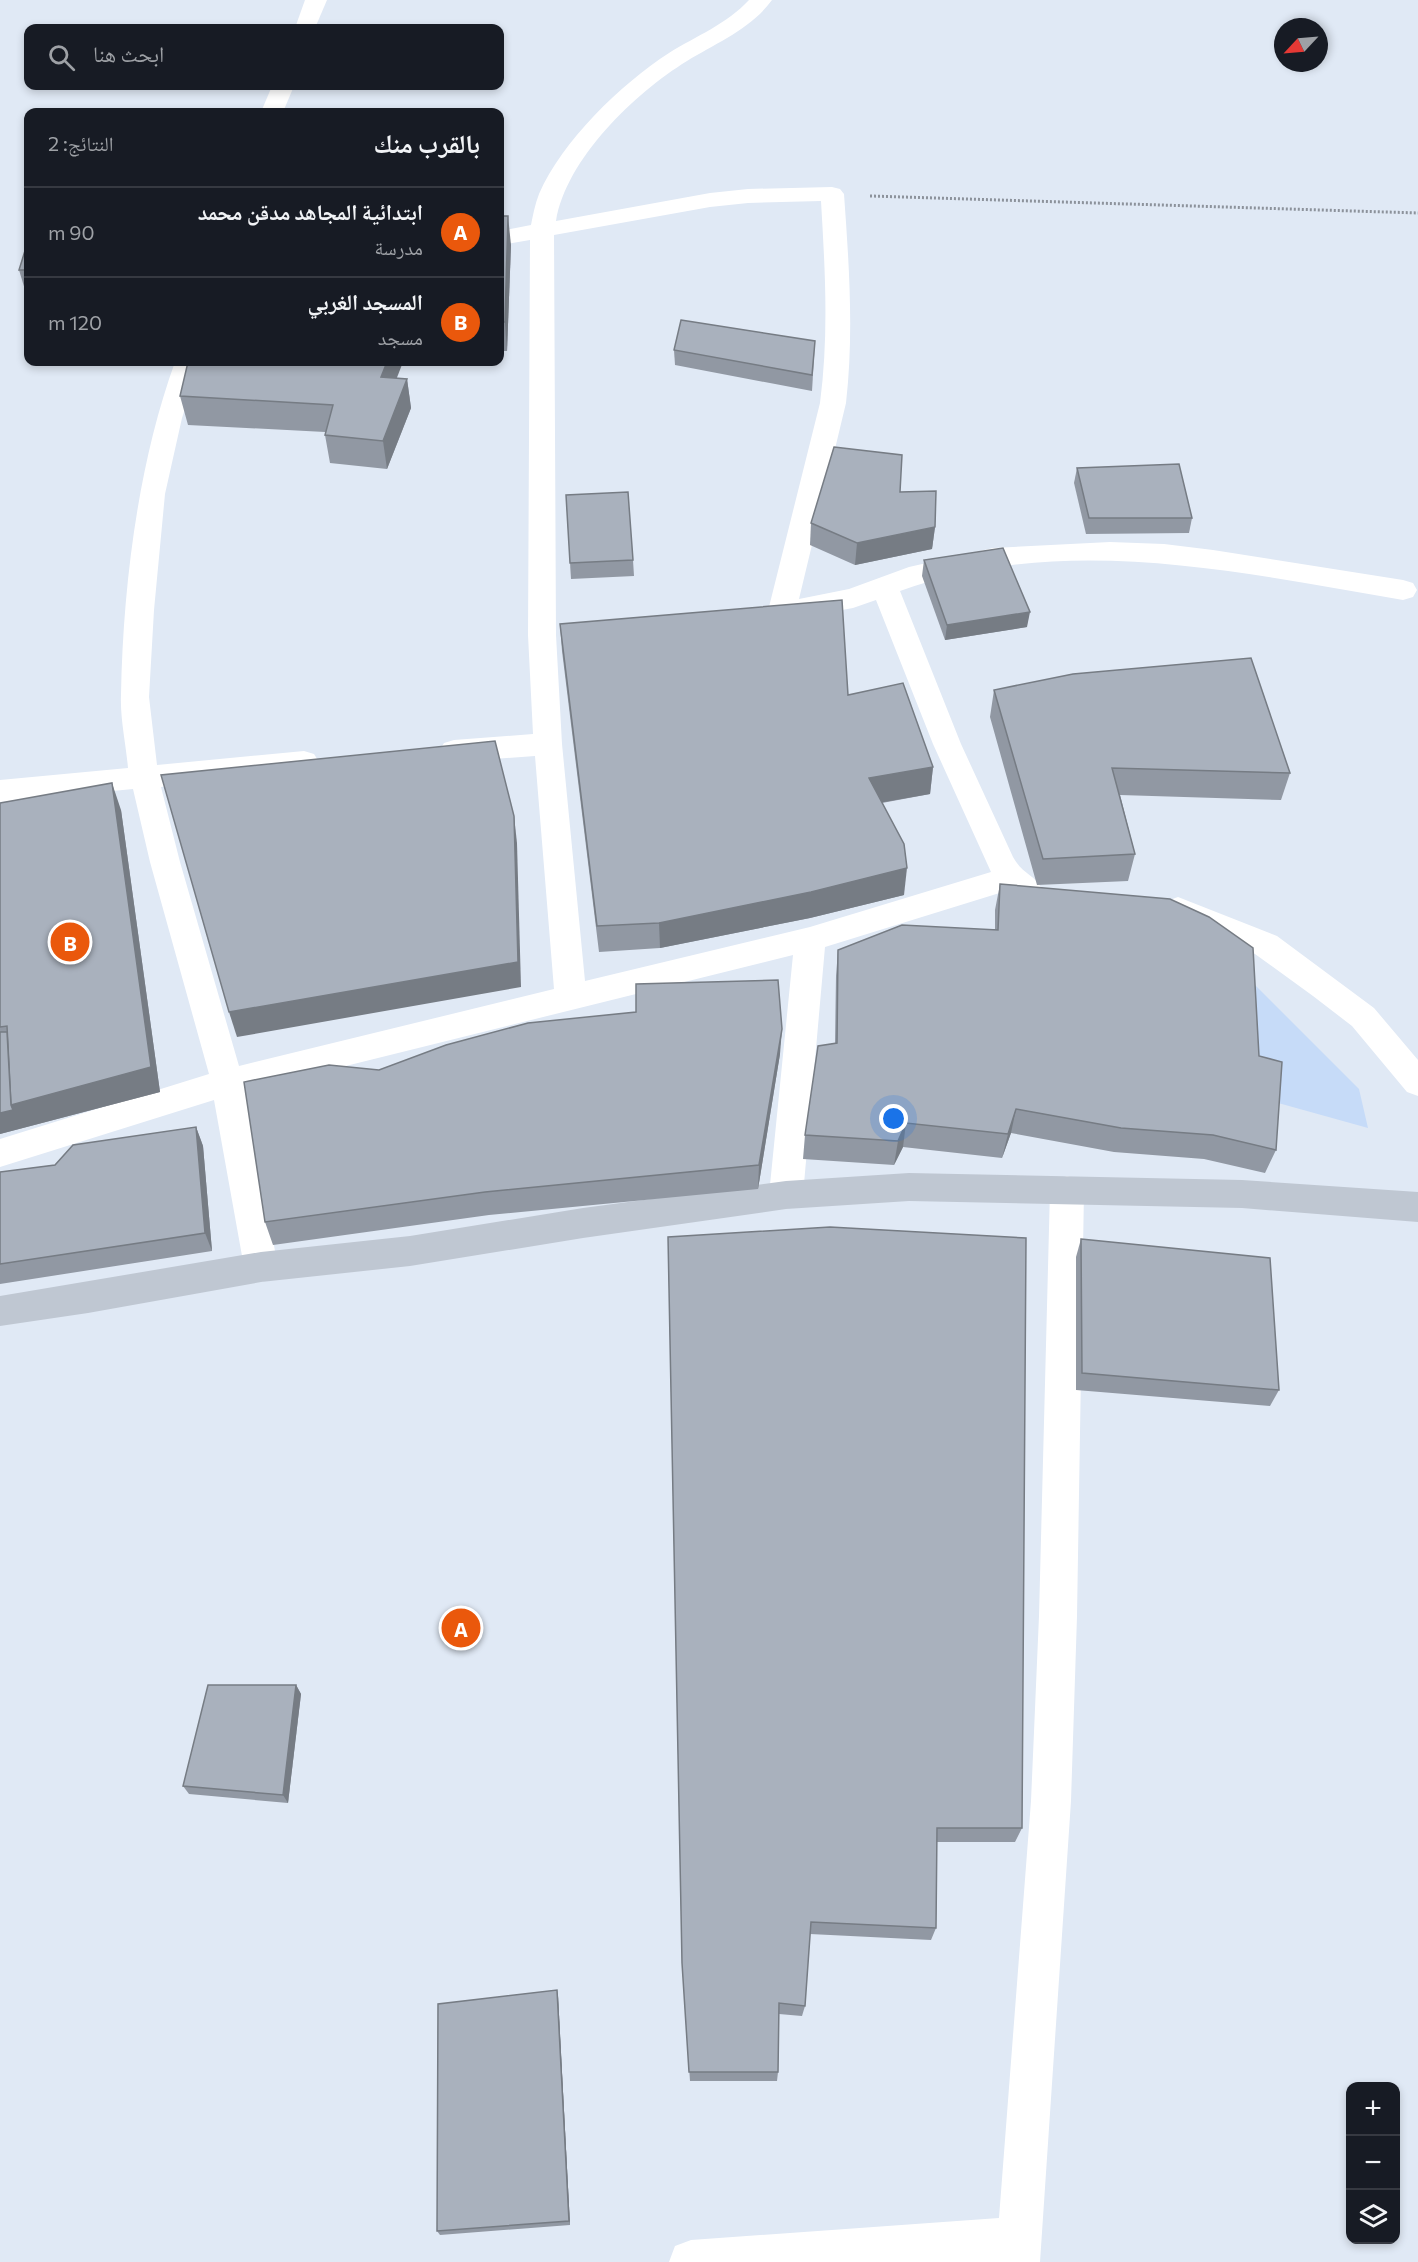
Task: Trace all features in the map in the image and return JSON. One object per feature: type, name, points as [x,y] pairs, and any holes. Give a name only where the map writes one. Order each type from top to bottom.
[{"type":"main road","points":[[0,1311],[88,1298],[261,1267],[410,1251],[583,1223],[786,1196],[909,1187],[1242,1194],[1418,1207]]},
{"type":"street","points":[[307,24],[316,0]]},
{"type":"street","points":[[571,999],[548,744],[554,634],[542,231],[551,192],[561,176],[586,141],[640,84],[674,60],[743,18],[761,0]]},
{"type":"street","points":[[274,108],[281,90]]},
{"type":"street","points":[[504,237],[710,200],[788,194],[832,194],[841,311],[838,372],[833,403],[771,612],[853,598],[928,572],[993,557],[1110,551],[1164,553],[1213,559],[1402,590]]},
{"type":"street","points":[[186,366],[169,418],[152,494],[135,697],[144,776],[165,862],[227,1082],[261,1267]]},
{"type":"street","points":[[885,588],[947,744],[1009,878],[1025,888],[1049,893]]},
{"type":"street","points":[[423,753],[548,744]]},
{"type":"street","points":[[0,792],[144,776],[332,760]]},
{"type":"street","points":[[0,1153],[227,1082],[810,939],[1009,878]]},
{"type":"street","points":[[1148,899],[1218,924],[1266,945],[1363,1017],[1418,1083]]},
{"type":"street","points":[[786,1196],[810,939]]},
{"type":"street","points":[[691,2262],[1019,2251],[1051,1801],[1058,1616],[1067,1190]]},
{"type":"path","points":[[832,194],[1418,213]]},
{"type":"shaded area","points":[[1243,973],[1359,1089],[1368,1128],[1271,1101],[1250,1080]]},
{"type":"building","points":[[504,216],[508,216],[505,322]]},
{"type":"building","points":[[24,254],[24,270],[19,270]]},
{"type":"building","points":[[681,320],[815,341],[812,375],[674,350]]},
{"type":"building","points":[[187,366],[385,366],[381,377],[407,379],[383,441],[325,435],[333,405],[180,396]]},
{"type":"building","points":[[834,447],[902,455],[900,492],[936,491],[935,527],[857,543],[811,523]]},
{"type":"building","points":[[1179,464],[1192,518],[1089,518],[1077,468]]},
{"type":"building","points":[[628,492],[633,560],[570,563],[566,495]]},
{"type":"building","points":[[1003,548],[1030,612],[947,625],[924,560]]},
{"type":"building","points":[[842,600],[848,695],[903,683],[933,767],[869,778],[904,844],[907,868],[811,892],[659,923],[597,926],[560,624]]},
{"type":"building","points":[[1251,658],[1290,773],[1112,768],[1135,854],[1043,859],[994,690],[1073,674]]},
{"type":"building","points":[[495,741],[514,816],[518,962],[229,1012],[161,775]]},
{"type":"building","points":[[112,783],[151,1067],[11,1105],[7,1026],[0,1027],[0,803]]},
{"type":"building","points":[[1000,884],[1170,899],[1209,917],[1253,948],[1259,1056],[1282,1062],[1276,1150],[1213,1135],[1121,1128],[1016,1109],[1008,1134],[906,1123],[898,1141],[805,1135],[818,1046],[837,1043],[838,950],[902,925],[998,930]]},
{"type":"building","points":[[778,980],[782,1029],[759,1165],[485,1192],[265,1222],[244,1082],[329,1065],[379,1070],[446,1045],[528,1023],[636,1012],[636,984]]},
{"type":"building","points":[[0,1032],[7,1032],[13,1110],[0,1113]]},
{"type":"building","points":[[196,1127],[205,1233],[0,1264],[0,1172],[55,1165],[73,1145]]},
{"type":"building","points":[[830,1227],[1026,1238],[1022,1828],[937,1828],[936,1928],[811,1922],[805,2006],[779,2003],[778,2072],[689,2072],[682,1963],[668,1237]]},
{"type":"building","points":[[1081,1239],[1270,1258],[1279,1390],[1082,1373]]},
{"type":"building","points":[[208,1685],[296,1685],[283,1795],[183,1786]]},
{"type":"building","points":[[557,1990],[569,2221],[437,2231],[438,2004]]},
{"type":"place","name":"المسجد الغربي","points":[[70,942]]},
{"type":"place","name":"ابتدائية المجاهد مدقن محمد","points":[[461,1628]]}]
